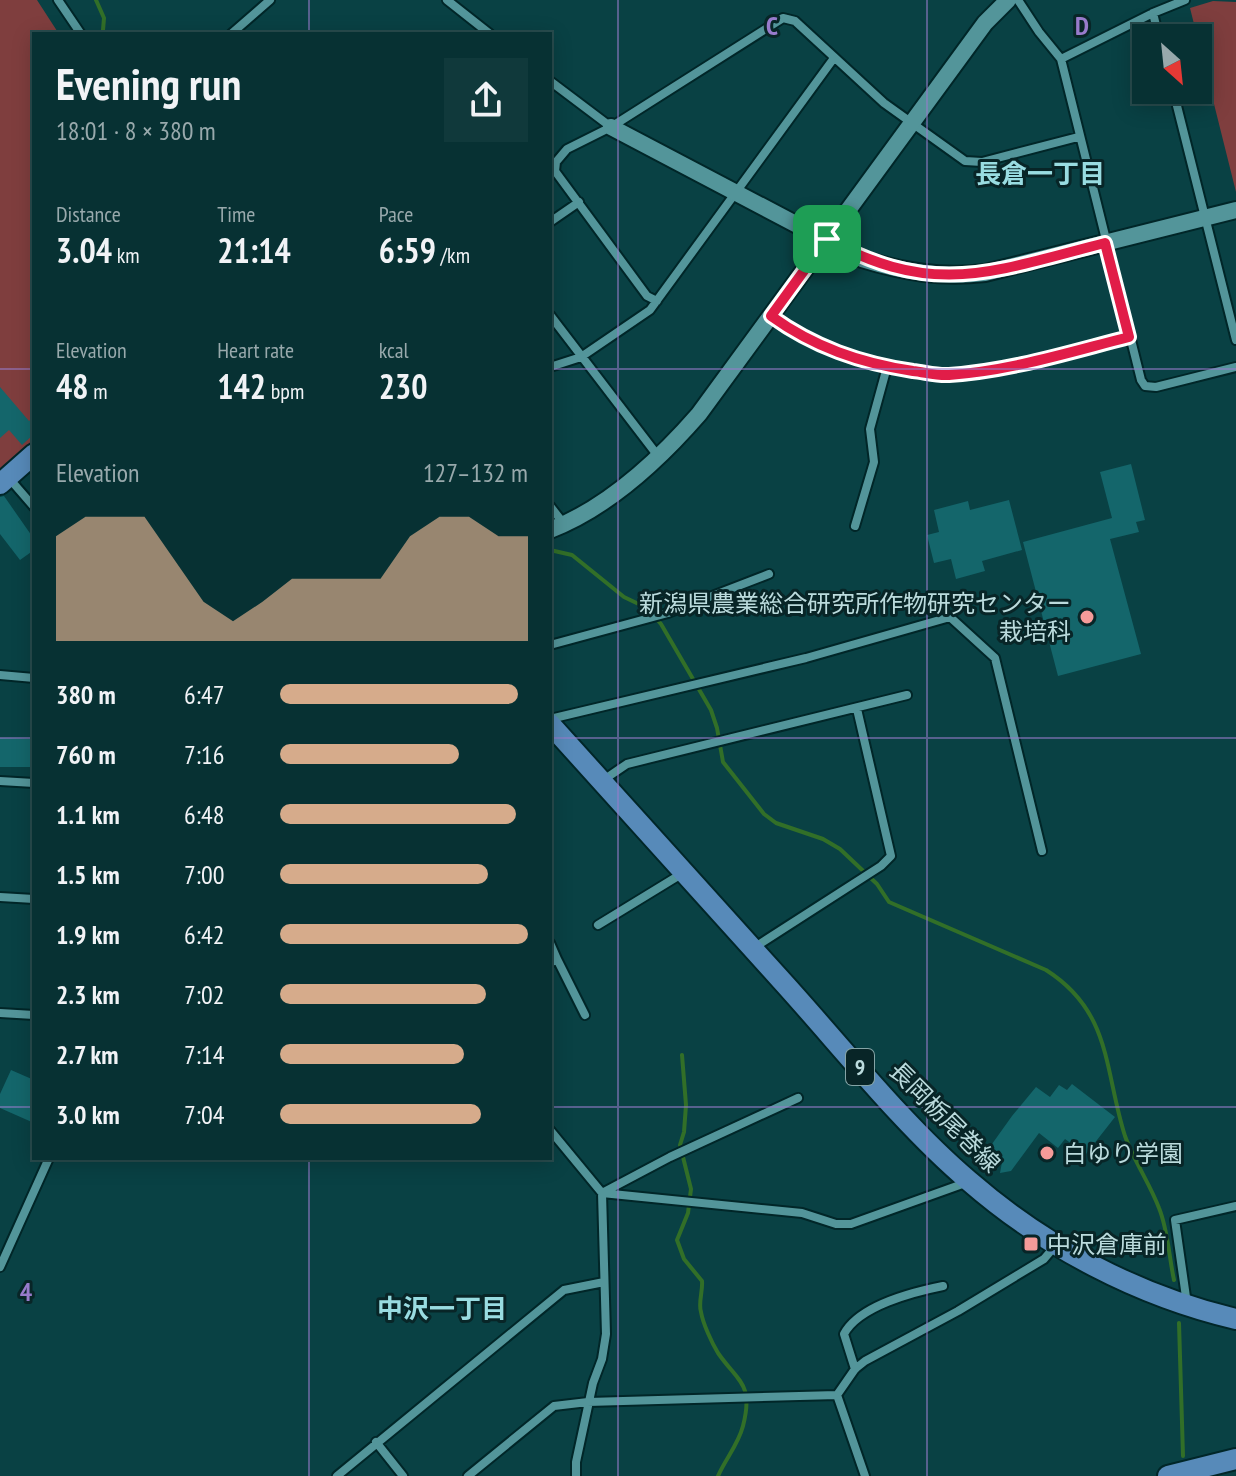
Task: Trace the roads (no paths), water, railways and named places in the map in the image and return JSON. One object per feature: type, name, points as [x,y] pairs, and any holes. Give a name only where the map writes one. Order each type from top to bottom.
[{"type":"main road","points":[[4,480],[32,456]]},
{"type":"main road","name":"長岡栃尾巻線","points":[[552,724],[904,1116],[969,1182],[1011,1216],[1057,1245],[1149,1293],[1236,1319]]},
{"type":"main road","points":[[1168,1476],[1191,1473],[1236,1459]]},
{"type":"street","points":[[58,0],[80,32]]},
{"type":"street","points":[[233,32],[270,0]]},
{"type":"street","points":[[447,0],[487,32]]},
{"type":"street","points":[[1061,59],[1185,0]]},
{"type":"street","points":[[557,527],[619,489],[658,456],[699,414],[985,23],[1007,1],[1061,59],[1138,374],[1145,386],[1151,388],[1236,367]]},
{"type":"street","points":[[1153,13],[1156,24]]},
{"type":"street","points":[[657,301],[647,296],[555,171],[556,162],[567,149],[611,127],[783,18],[795,21],[910,124],[973,164],[1078,137]]},
{"type":"street","points":[[552,366],[581,357],[644,316],[834,58]]},
{"type":"street","points":[[552,83],[611,127],[862,259],[907,272],[962,276],[985,273],[1236,210]]},
{"type":"street","points":[[1177,104],[1236,340]]},
{"type":"street","points":[[552,221],[579,202]]},
{"type":"street","points":[[771,316],[815,344],[887,367],[945,375],[989,370],[1129,337]]},
{"type":"street","points":[[552,318],[658,456]]},
{"type":"street","points":[[855,526],[874,462],[870,429],[887,367]]},
{"type":"street","points":[[4,480],[32,505]]},
{"type":"street","points":[[552,644],[668,613],[769,574]]},
{"type":"street","points":[[552,722],[806,658],[950,617],[995,658],[1042,851]]},
{"type":"street","points":[[0,675],[32,678]]},
{"type":"street","points":[[601,782],[627,764],[907,695]]},
{"type":"street","points":[[753,949],[881,866],[891,856],[857,709]]},
{"type":"street","points":[[0,781],[32,783]]},
{"type":"street","points":[[598,925],[685,872]]},
{"type":"street","points":[[0,897],[32,899]]},
{"type":"street","points":[[554,961],[585,1015]]},
{"type":"street","points":[[0,1013],[32,1015]]},
{"type":"street","points":[[602,1193],[670,1157],[798,1098]]},
{"type":"street","points":[[552,1132],[602,1193],[606,1334],[602,1359],[588,1402],[576,1476]]},
{"type":"street","points":[[0,1267],[48,1160]]},
{"type":"street","points":[[602,1193],[802,1213],[836,1224],[851,1224],[969,1182]]},
{"type":"street","points":[[1188,1306],[1175,1220],[1236,1206]]},
{"type":"street","points":[[837,1395],[855,1369],[865,1361],[958,1311],[1044,1259],[1057,1245]]},
{"type":"street","points":[[337,1476],[564,1290],[604,1282]]},
{"type":"street","points":[[855,1369],[844,1334],[850,1323],[907,1293],[943,1286]]},
{"type":"street","points":[[468,1476],[554,1406],[588,1402],[837,1395]]},
{"type":"street","points":[[837,1395],[865,1476]]},
{"type":"street","points":[[376,1442],[403,1476]]},
{"type":"waterway","points":[[96,0],[104,18],[103,30]]},
{"type":"waterway","points":[[552,550],[572,555],[624,597],[647,608],[661,624],[711,710],[723,762],[764,814],[776,823],[823,839],[840,849],[877,884],[889,902],[1046,970],[1067,986],[1083,1004],[1102,1044],[1125,1136],[1162,1216],[1174,1280]]},
{"type":"waterway","points":[[682,1055],[686,1105],[680,1145],[691,1189],[688,1213],[677,1240],[684,1259],[702,1281],[700,1308],[708,1333],[718,1353],[742,1384],[747,1401],[741,1433],[718,1476]]},
{"type":"waterway","points":[[1179,1323],[1183,1456]]},
{"type":"place","name":"新潟県農業総合研究所作物研究センター 栽培科","points":[[1087,617]]},
{"type":"place","name":"白ゆり学園","points":[[1047,1153]]},
{"type":"place","name":"中沢倉庫前","points":[[1031,1244]]},
{"type":"district","name":"長倉一丁目","points":[[1040,173]]},
{"type":"district","name":"中沢一丁目","points":[[442,1308]]}]
